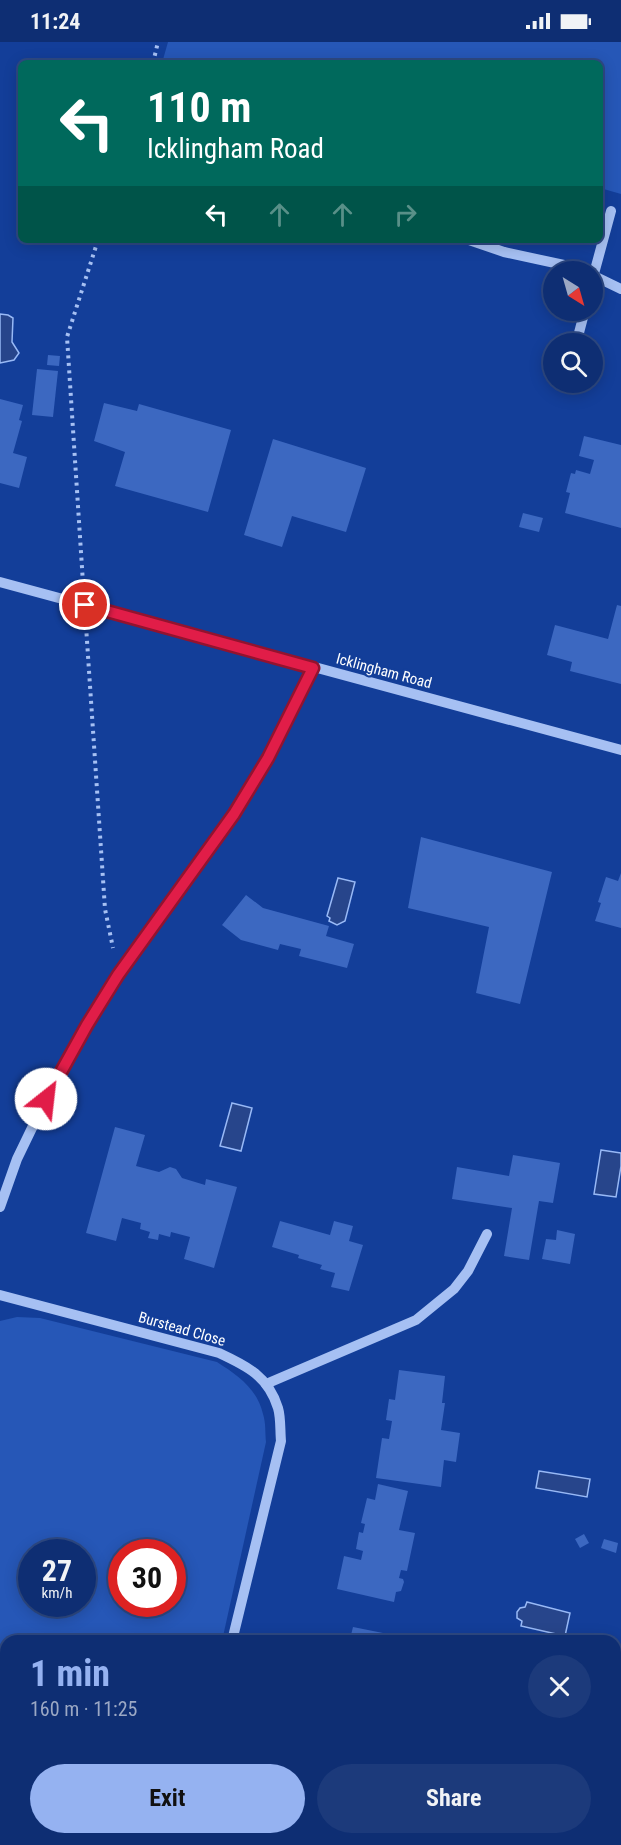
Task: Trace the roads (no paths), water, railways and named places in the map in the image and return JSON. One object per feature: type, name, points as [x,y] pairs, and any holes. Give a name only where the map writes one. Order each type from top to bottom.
[{"type":"street","points":[[603,238],[611,212]]},
{"type":"street","points":[[478,243],[504,252],[546,261]]},
{"type":"street","points":[[596,261],[601,243]]},
{"type":"street","points":[[603,281],[621,289]]},
{"type":"street","name":"Icklingham Road","points":[[0,582],[621,750]]},
{"type":"street","points":[[0,1207],[17,1159],[46,1099],[87,1025],[118,975],[234,814],[268,758],[313,668]]},
{"type":"street","points":[[266,1384],[416,1320],[454,1289],[468,1271],[487,1234]]},
{"type":"street","name":"Burstead Close","points":[[0,1294],[219,1353],[248,1366],[266,1384],[279,1409],[281,1441],[233,1635]]}]
